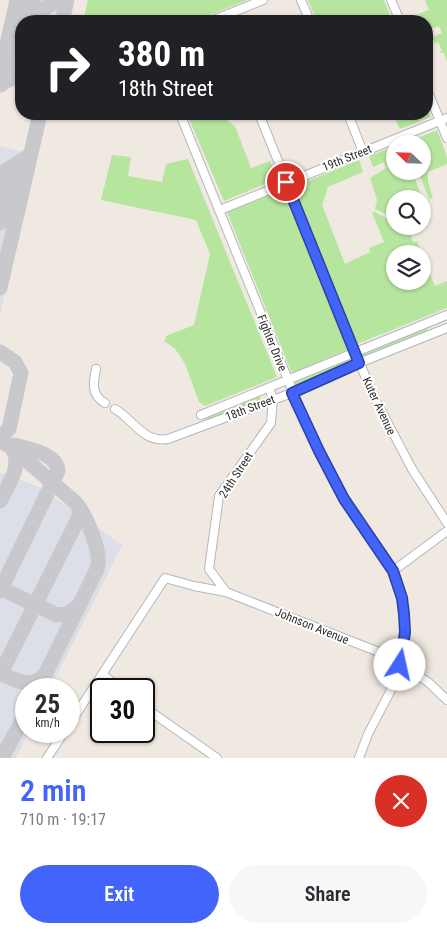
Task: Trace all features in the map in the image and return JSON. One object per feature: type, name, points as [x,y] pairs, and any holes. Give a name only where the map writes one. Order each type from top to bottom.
[{"type":"street","points":[[230,15],[263,0]]},
{"type":"street","points":[[301,0],[307,15]]},
{"type":"street","points":[[391,0],[397,15]]},
{"type":"street","points":[[433,99],[444,119],[447,138]]},
{"type":"street","name":"19th Street","points":[[220,210],[444,119]]},
{"type":"street","name":"Fighter Drive","points":[[182,120],[292,393],[344,499],[393,571],[402,598],[405,632],[400,665],[390,692],[368,734],[359,758]]},
{"type":"street","name":"Kuter Avenue","points":[[261,120],[359,363],[389,428],[432,502],[447,523]]},
{"type":"street","points":[[350,120],[363,152]]},
{"type":"street","name":"18th Street","points":[[201,415],[447,315]]},
{"type":"street","points":[[432,322],[437,332]]},
{"type":"street","name":"18th Street","points":[[115,409],[145,435],[160,440],[176,437],[292,393],[359,363],[447,328]]},
{"type":"street","points":[[96,369],[94,390],[98,398],[105,403]]},
{"type":"street","name":"24th Street","points":[[226,592],[209,569],[219,496],[271,423],[273,399],[269,388]]},
{"type":"street","points":[[393,571],[447,531]]},
{"type":"street","name":"Johnson Avenue","points":[[103,675],[165,578],[226,592],[384,654],[428,682],[447,700]]},
{"type":"street","points":[[80,709],[103,675],[107,678]]},
{"type":"street","points":[[155,715],[217,758]]},
{"type":"street","points":[[47,758],[57,743]]},
{"type":"shaded area","points":[[27,0],[73,0],[69,15],[23,15]]},
{"type":"shaded area","points":[[15,51],[15,88],[7,86]]},
{"type":"shaded area","points":[[0,146],[37,155],[0,315]]},
{"type":"shaded area","points":[[0,472],[39,487],[122,545],[56,678],[15,678],[15,743],[23,743],[16,758],[0,758]]},
{"type":"green space","points":[[88,0],[247,0],[210,15],[84,15]]},
{"type":"green space","points":[[308,0],[384,0],[390,15],[314,15]]},
{"type":"green space","points":[[425,0],[447,0],[447,61],[444,53],[439,52],[442,50],[438,42],[435,44],[433,39],[433,37],[442,33],[439,26],[433,28],[433,15],[416,15],[429,10]]},
{"type":"green space","points":[[190,120],[228,120],[235,126],[251,168],[270,161],[277,179],[224,201]]},
{"type":"green space","points":[[396,120],[423,120],[400,129]]},
{"type":"green space","points":[[437,130],[447,157],[447,164],[431,171],[431,135],[425,135]]},
{"type":"green space","points":[[386,149],[386,168],[384,162],[373,167],[369,156]]},
{"type":"green space","points":[[112,155],[131,157],[128,176],[162,182],[166,164],[188,159],[277,377],[205,406],[199,402],[182,359],[171,346],[164,342],[166,336],[194,325],[210,254],[196,220],[101,200]]},
{"type":"green space","points":[[359,160],[363,172],[328,187],[322,205],[345,264],[370,252],[369,248],[384,242],[372,212],[375,212],[386,218],[386,235],[411,235],[413,242],[417,241],[419,245],[386,245],[386,290],[431,290],[431,276],[435,286],[447,281],[447,308],[357,344],[293,187]]},
{"type":"green space","points":[[386,168],[386,180],[415,180],[419,190],[386,190],[386,214],[375,209],[377,200],[370,178]]},
{"type":"green space","points":[[422,180],[428,180],[430,190],[425,190]]},
{"type":"green space","points":[[282,190],[287,193],[349,349],[294,372],[291,371],[227,212]]},
{"type":"green space","points":[[425,326],[428,332],[363,358],[361,352]]},
{"type":"green space","points":[[349,357],[351,364],[296,386],[294,380]]},
{"type":"green space","points":[[259,393],[261,400],[209,421],[206,419],[206,416]]},
{"type":"taxiway","points":[[0,75],[17,0]]},
{"type":"taxiway","points":[[14,15],[18,9],[33,0]]},
{"type":"taxiway","points":[[34,15],[58,0]]},
{"type":"taxiway","points":[[63,15],[67,0]]},
{"type":"taxiway","points":[[5,52],[15,44]]},
{"type":"taxiway","points":[[1,70],[15,60]]},
{"type":"taxiway","points":[[0,85],[15,76]]},
{"type":"taxiway","points":[[0,288],[39,120]]},
{"type":"taxiway","points":[[0,174],[29,156],[31,152]]},
{"type":"taxiway","points":[[0,190],[24,175],[27,171]]},
{"type":"taxiway","points":[[0,207],[22,190]]},
{"type":"taxiway","points":[[0,223],[18,210]]},
{"type":"taxiway","points":[[0,352],[15,362],[21,373],[9,429],[0,437]]},
{"type":"taxiway","points":[[0,441],[11,447],[76,503],[89,525],[98,554],[97,569],[43,678]]},
{"type":"taxiway","points":[[0,591],[58,471],[53,460],[47,456],[14,445]]},
{"type":"taxiway","points":[[0,501],[15,468],[15,454],[11,447]]},
{"type":"taxiway","points":[[0,675],[78,519],[80,512],[78,506]]},
{"type":"taxiway","points":[[0,588],[57,615],[68,614],[78,606]]},
{"type":"taxiway","points":[[0,673],[18,681],[29,683],[35,682],[46,674]]},
{"type":"taxiway","points":[[2,758],[15,734]]},
{"type":"route","points":[[286,182],[359,363],[292,393],[325,464],[344,499],[364,532],[393,571],[402,598],[404,614],[405,632],[400,665]]}]
